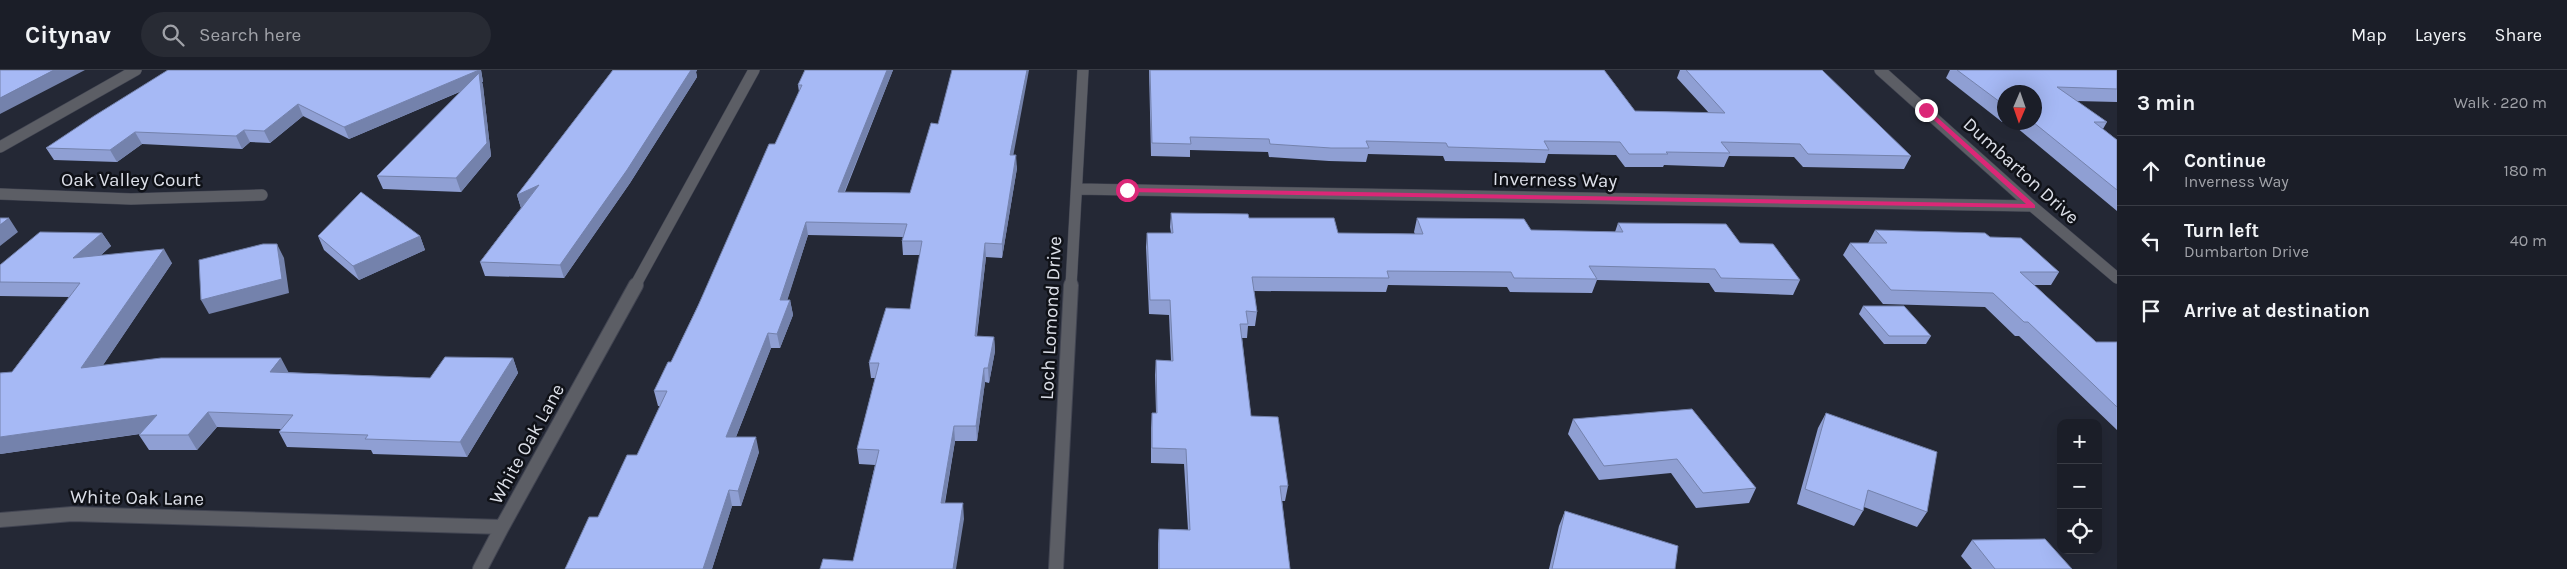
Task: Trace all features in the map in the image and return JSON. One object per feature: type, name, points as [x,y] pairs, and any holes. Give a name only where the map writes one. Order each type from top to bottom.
[{"type":"street","points":[[0,147],[136,70]]},
{"type":"street","name":"White Oak Lane","points":[[0,520],[72,514],[502,527],[754,70]]},
{"type":"street","name":"Loch Lomond Drive","points":[[1056,569],[1083,70]]},
{"type":"street","name":"Dumbarton Drive","points":[[1880,70],[2032,206],[2117,278]]},
{"type":"street","name":"Inverness Way","points":[[1077,189],[2032,206]]},
{"type":"street","name":"Oak Valley Court","points":[[0,194],[50,198],[170,200],[262,195]]},
{"type":"street","points":[[480,569],[502,527]]},
{"type":"building","points":[[0,70],[54,70],[0,98]]},
{"type":"building","points":[[168,70],[479,70],[344,127],[298,104],[264,131],[244,130],[236,136],[135,132],[110,150],[46,148]]},
{"type":"building","points":[[613,70],[691,70],[627,170],[560,265],[480,262],[539,185],[517,195]]},
{"type":"building","points":[[805,70],[887,70],[838,192],[910,193],[931,123],[938,124],[952,70],[1027,70],[1010,155],[1016,155],[1002,244],[985,243],[975,336],[994,337],[988,368],[984,368],[976,426],[954,426],[941,503],[963,503],[953,569],[820,569],[823,559],[853,561],[879,450],[857,449],[879,363],[869,363],[886,308],[910,309],[922,241],[902,241],[907,224],[806,222],[780,300],[790,300],[777,334],[768,333],[726,437],[756,437],[738,491],[729,490],[703,569],[565,569],[589,517],[598,517],[627,455],[637,455],[667,391],[654,391],[668,362],[671,362],[698,306],[769,144],[775,144],[802,85],[798,85]]},
{"type":"building","points":[[1150,70],[1604,70],[1635,111],[1725,113],[1686,70],[1822,70],[1911,156],[1808,154],[1800,144],[1721,142],[1730,153],[1666,152],[1668,154],[1629,154],[1620,142],[1544,141],[1549,150],[1448,147],[1446,143],[1366,141],[1369,148],[1331,148],[1270,144],[1269,139],[1190,137],[1191,144],[1152,143]]},
{"type":"building","points":[[1957,70],[2117,70],[2117,89],[2057,87],[2107,122],[2094,122],[2117,140],[2117,190],[2042,129],[2042,85],[1997,85],[1997,100]]},
{"type":"building","points":[[479,73],[487,143],[456,178],[377,176]]},
{"type":"building","points":[[361,192],[420,236],[353,266],[318,236]]},
{"type":"building","points":[[1171,213],[1248,214],[1249,218],[1334,218],[1338,233],[1423,234],[1417,218],[1524,219],[1531,230],[1623,232],[1618,223],[1726,224],[1740,243],[1773,244],[1800,280],[1721,278],[1715,269],[1589,266],[1597,279],[1514,278],[1511,272],[1387,271],[1389,278],[1252,277],[1257,312],[1246,311],[1248,324],[1240,324],[1251,416],[1278,417],[1288,486],[1280,486],[1290,569],[1159,569],[1159,529],[1190,530],[1186,449],[1152,448],[1152,413],[1157,413],[1156,360],[1173,361],[1170,300],[1150,300],[1147,233],[1173,233]]},
{"type":"building","points":[[0,218],[9,218],[0,225]]},
{"type":"building","points":[[1875,230],[1985,233],[1990,237],[2021,238],[2059,272],[2020,272],[2096,342],[2117,342],[2117,407],[2028,322],[2024,322],[1993,293],[1891,290],[1850,243],[1887,243]]},
{"type":"building","points":[[40,232],[102,233],[73,258],[164,249],[81,368],[161,358],[281,358],[270,372],[430,378],[445,357],[513,358],[460,442],[365,439],[368,435],[279,432],[293,415],[208,412],[188,435],[139,435],[157,415],[0,437],[0,373],[12,372],[80,283],[0,282],[0,265]]},
{"type":"building","points":[[263,244],[277,244],[282,279],[201,300],[199,260]]},
{"type":"building","points":[[1863,306],[1904,306],[1931,336],[1889,336]]},
{"type":"building","points":[[1692,409],[1756,488],[1703,493],[1677,459],[1604,466],[1573,419]]},
{"type":"building","points":[[1826,413],[1937,452],[1927,512],[1868,490],[1863,511],[1805,489]]},
{"type":"building","points":[[1565,511],[1678,546],[1675,569],[1552,569]]},
{"type":"building","points":[[2045,539],[2072,569],[1995,569],[1972,540]]},
{"type":"route","points":[[1127,190],[2032,206],[1926,110]]}]
